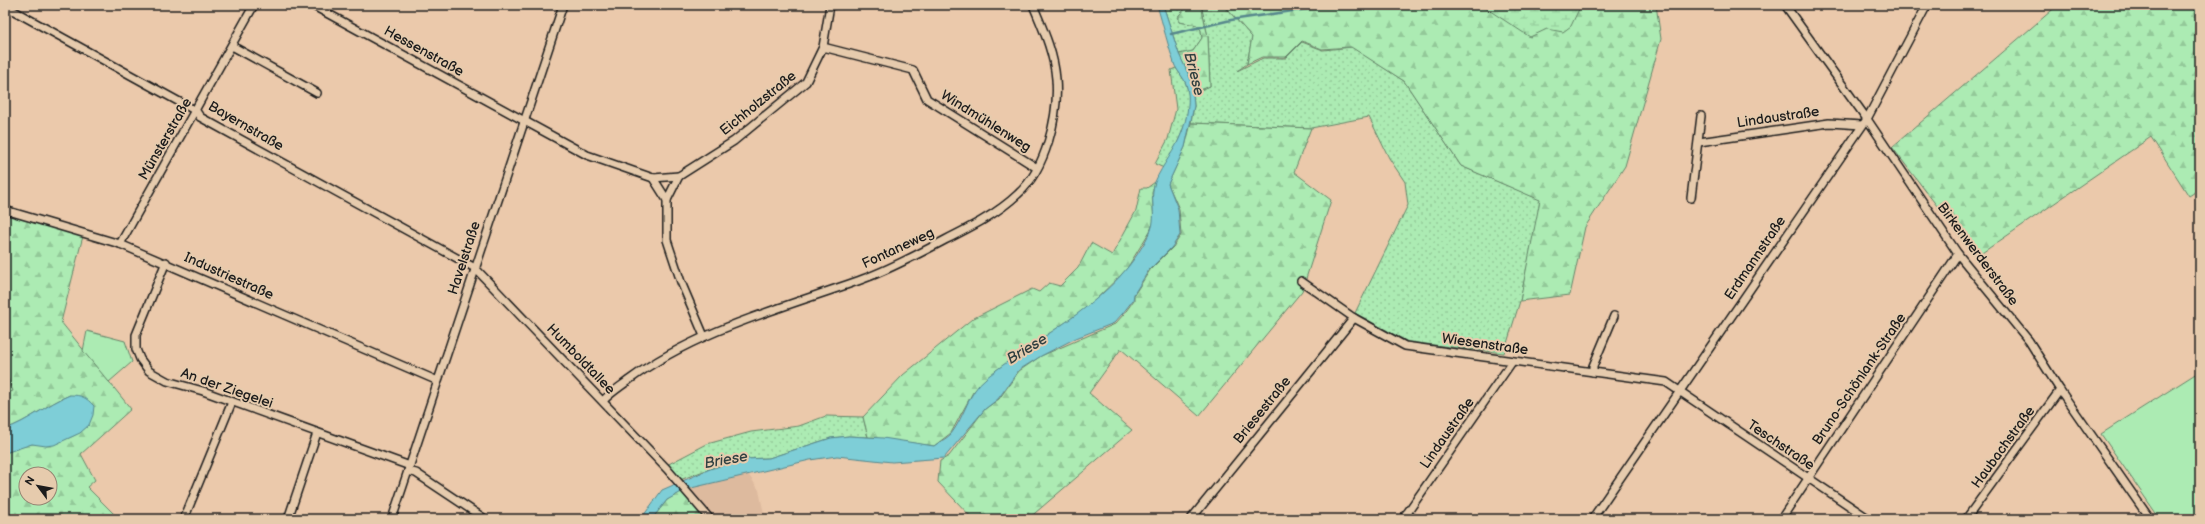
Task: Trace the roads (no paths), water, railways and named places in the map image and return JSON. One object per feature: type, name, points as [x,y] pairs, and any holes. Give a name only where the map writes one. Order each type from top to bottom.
[{"type":"street","name":"Münsterstraße","points":[[120,244],[196,111],[254,5]]},
{"type":"street","name":"Hessenstraße","points":[[312,5],[523,120]]},
{"type":"street","name":"Havelstraße","points":[[392,519],[562,5]]},
{"type":"street","name":"Eichholzstraße","points":[[523,120],[588,155],[653,178],[679,176],[734,141],[806,82],[823,47],[830,5]]},
{"type":"street","name":"Fontaneweg","points":[[602,401],[654,362],[704,336],[864,279],[922,252],[989,217],[1019,194],[1037,168],[1052,131],[1056,115],[1056,79],[1051,53],[1033,5]]},
{"type":"street","name":"Birkenwerderstraße","points":[[1785,5],[1864,122],[1958,254],[2029,341],[2060,390],[2150,519]]},
{"type":"street","name":"Erdmannstraße","points":[[1592,519],[1864,122],[1927,5]]},
{"type":"street","name":"Bayernstraße","points":[[5,6],[196,111],[200,117],[475,268]]},
{"type":"street","points":[[232,46],[317,93]]},
{"type":"street","name":"Windmühlenweg","points":[[823,47],[914,70],[927,99],[1037,168]]},
{"type":"street","points":[[1691,198],[1701,116]]},
{"type":"street","name":"Lindaustraße","points":[[1699,142],[1829,123],[1864,122]]},
{"type":"street","points":[[679,176],[667,200],[667,240],[681,282],[704,336]]},
{"type":"street","points":[[653,178],[667,200]]},
{"type":"street","name":"Industriestraße","points":[[5,210],[120,244],[166,262],[438,381]]},
{"type":"street","name":"Bruno-Schönlank-Straße","points":[[1781,519],[1958,254]]},
{"type":"street","name":"An der Ziegelei","points":[[166,262],[136,335],[136,349],[140,359],[149,371],[157,377],[203,391],[409,468],[485,519]]},
{"type":"street","name":"Humboldtallee","points":[[475,268],[667,469],[710,519]]},
{"type":"street","name":"Wiesenstraße","points":[[1301,281],[1354,318],[1405,346],[1512,362],[1666,382],[1680,392]]},
{"type":"street","points":[[1593,372],[1593,366],[1614,316]]},
{"type":"street","name":"Briesestraße","points":[[1191,519],[1354,318]]},
{"type":"street","name":"Lindaustraße","points":[[1404,516],[1512,362]]},
{"type":"street","name":"Haubachstraße","points":[[1966,519],[2060,390]]},
{"type":"street","name":"Teschstraße","points":[[1680,392],[1808,480],[1869,519]]},
{"type":"street","points":[[184,519],[232,402]]},
{"type":"street","points":[[288,519],[317,433]]},
{"type":"street","points":[[1404,516],[1415,519]]},
{"type":"water","name":"Briese","points":[[1157,5],[1163,5],[1179,54],[1192,82],[1194,106],[1185,147],[1168,184],[1178,209],[1180,235],[1172,247],[1149,270],[1134,294],[1133,300],[1114,323],[1076,338],[1041,356],[1019,370],[998,399],[985,409],[944,458],[892,462],[837,456],[810,460],[687,489],[667,500],[652,519],[641,519],[662,490],[710,469],[743,459],[769,458],[831,438],[849,436],[883,438],[934,446],[951,434],[975,390],[986,378],[1008,361],[1055,330],[1100,296],[1119,277],[1137,255],[1151,230],[1153,224],[1153,188],[1161,170],[1179,139],[1187,114],[1188,95],[1186,84],[1175,66]]},
{"type":"water","points":[[70,395],[83,397],[94,406],[93,415],[89,425],[80,433],[54,445],[46,446],[32,444],[5,453],[5,429],[22,422]]},
{"type":"waterway","points":[[1171,34],[1231,20],[1307,9],[1317,5]]}]
